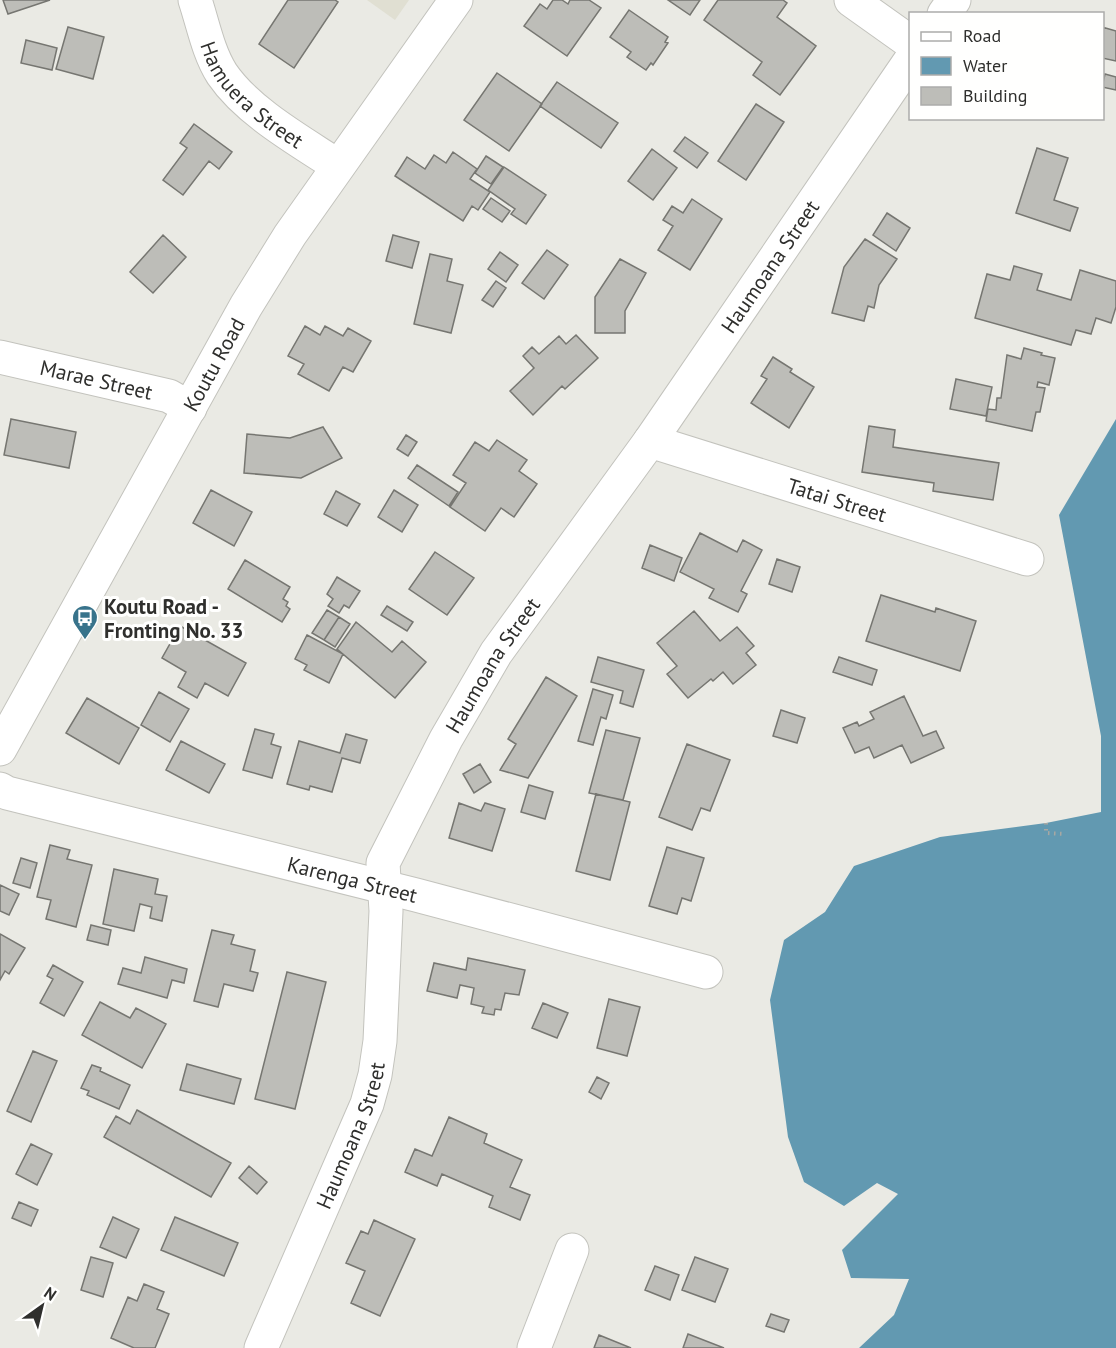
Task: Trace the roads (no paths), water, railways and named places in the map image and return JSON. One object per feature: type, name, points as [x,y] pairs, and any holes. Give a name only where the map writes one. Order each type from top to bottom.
[{"type":"street","name":"Hamuera Street","points":[[195,0],[222,74],[239,95],[266,117],[338,166]]},
{"type":"street","name":"Koutu Road","points":[[0,749],[257,289],[290,235],[456,0]]},
{"type":"street","points":[[851,0],[909,41]]},
{"type":"street","name":"Haumoana Street","points":[[261,1348],[366,1104],[375,1075],[381,1029],[386,911],[383,863],[398,831],[446,739],[496,653],[650,441],[909,63]]},
{"type":"street","name":"Marae Street","points":[[0,357],[169,396],[190,408]]},
{"type":"street","name":"Tatai Street","points":[[650,441],[1027,559]]},
{"type":"street","name":"Karenga Street","points":[[0,789],[7,793],[385,887],[706,972]]},
{"type":"street","points":[[534,1348],[572,1250]]},
{"type":"water","points":[[1116,419],[1116,1348],[859,1348],[894,1315],[909,1279],[851,1278],[842,1250],[898,1194],[877,1183],[844,1206],[804,1182],[788,1137],[770,1000],[784,940],[825,912],[854,866],[940,837],[1046,823],[1101,812],[1101,736],[1059,515]]},
{"type":"place","name":"Koutu Road - Fronting No. 33","points":[[85,641]]}]
